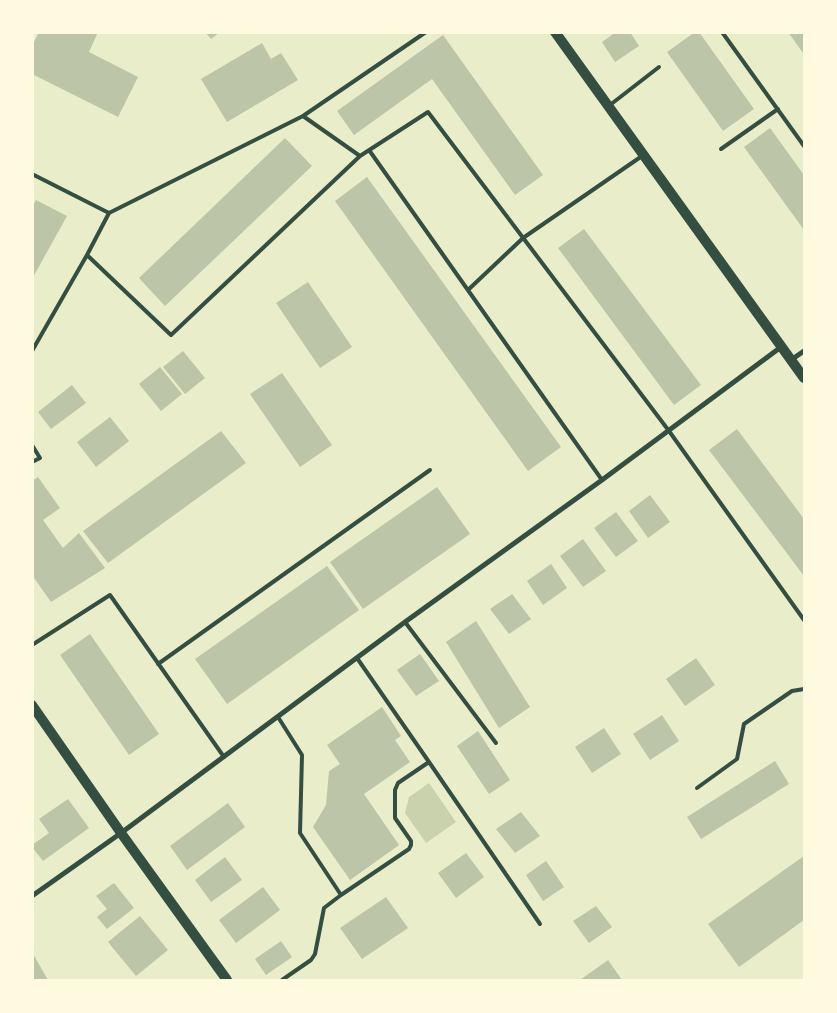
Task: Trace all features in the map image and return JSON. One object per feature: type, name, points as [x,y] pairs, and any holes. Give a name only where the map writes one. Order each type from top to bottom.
[{"type":"main road","points":[[555,32],[804,378]]},
{"type":"main road","points":[[32,705],[227,980]]},
{"type":"street","points":[[32,896],[121,833],[781,347]]},
{"type":"street","points":[[791,360],[804,351]]},
{"type":"lane","points":[[32,351],[109,213],[303,116],[426,32]]},
{"type":"lane","points":[[722,32],[804,146]]},
{"type":"lane","points":[[608,107],[659,67]]},
{"type":"lane","points":[[721,149],[778,110]]},
{"type":"lane","points":[[87,255],[172,335],[360,156],[428,112],[669,431],[804,620]]},
{"type":"lane","points":[[303,116],[360,156]]},
{"type":"lane","points":[[370,150],[602,480]]},
{"type":"lane","points":[[468,290],[523,238],[643,155]]},
{"type":"lane","points":[[32,174],[109,213]]},
{"type":"lane","points":[[32,445],[40,458],[32,462]]},
{"type":"lane","points":[[158,664],[430,470]]},
{"type":"lane","points":[[32,645],[110,595],[224,757]]},
{"type":"lane","points":[[406,622],[496,743]]},
{"type":"lane","points":[[357,658],[540,924]]},
{"type":"lane","points":[[697,788],[737,759],[744,724],[792,691],[804,689]]},
{"type":"lane","points":[[278,716],[302,755],[300,833],[341,895]]},
{"type":"lane","points":[[282,980],[311,960],[317,947],[324,908],[409,848],[411,841],[396,818],[395,790],[398,783],[429,762]]},
{"type":"green space","points":[[429,783],[456,822],[426,843],[405,813],[409,797]]},
{"type":"building","points":[[39,32],[98,32],[89,52],[138,77],[118,117],[32,74],[32,46]]},
{"type":"building","points":[[205,32],[220,32],[211,39]]},
{"type":"building","points":[[616,32],[630,32],[639,46],[615,62],[602,42]]},
{"type":"building","points":[[695,32],[699,32],[754,109],[723,131],[667,52]]},
{"type":"building","points":[[788,32],[804,32],[803,53]]},
{"type":"building","points":[[443,35],[543,175],[515,195],[432,79],[354,135],[337,111]]},
{"type":"building","points":[[262,43],[271,59],[281,53],[298,80],[227,122],[201,79]]},
{"type":"building","points":[[770,128],[804,175],[804,230],[744,147]]},
{"type":"building","points":[[285,138],[312,166],[165,306],[139,278]]},
{"type":"building","points":[[367,177],[561,447],[528,471],[335,201]]},
{"type":"building","points":[[36,200],[67,216],[32,279],[32,207]]},
{"type":"building","points":[[584,229],[701,385],[674,405],[558,248]]},
{"type":"building","points":[[308,282],[352,347],[320,368],[276,303]]},
{"type":"building","points":[[183,351],[205,378],[185,394],[163,367]]},
{"type":"building","points":[[160,367],[182,394],[161,411],[139,384]]},
{"type":"building","points":[[282,373],[332,445],[300,467],[250,394]]},
{"type":"building","points":[[72,385],[86,403],[51,429],[38,412]]},
{"type":"building","points":[[110,417],[129,441],[96,467],[77,442]]},
{"type":"building","points":[[737,429],[804,519],[804,576],[709,450]]},
{"type":"building","points":[[221,431],[246,463],[108,563],[83,531]]},
{"type":"building","points":[[38,477],[60,508],[43,520],[63,548],[79,533],[105,568],[51,602],[32,575],[32,481]]},
{"type":"building","points":[[437,487],[470,534],[363,609],[330,562]]},
{"type":"building","points":[[650,495],[670,522],[648,538],[629,511]]},
{"type":"building","points":[[616,512],[638,541],[616,557],[594,528]]},
{"type":"building","points":[[583,539],[606,571],[583,587],[560,556]]},
{"type":"building","points":[[551,564],[567,588],[543,605],[527,581]]},
{"type":"building","points":[[327,566],[359,610],[227,704],[195,659]]},
{"type":"building","points":[[512,594],[531,619],[509,634],[490,609]]},
{"type":"building","points":[[476,621],[530,707],[499,728],[446,642]]},
{"type":"building","points":[[90,634],[159,734],[129,755],[60,655]]},
{"type":"building","points":[[420,654],[439,681],[416,696],[397,670]]},
{"type":"building","points":[[696,658],[715,685],[685,706],[666,679]]},
{"type":"building","points":[[382,707],[401,736],[395,740],[410,762],[364,794],[399,845],[350,880],[313,827],[326,805],[329,771],[340,764],[327,745]]},
{"type":"building","points":[[662,715],[679,741],[650,760],[633,734]]},
{"type":"building","points":[[604,728],[621,754],[592,773],[575,747]]},
{"type":"building","points":[[478,731],[510,780],[489,794],[457,746]]},
{"type":"building","points":[[775,761],[789,784],[701,839],[687,817]]},
{"type":"building","points":[[68,799],[89,828],[43,861],[32,847],[32,845],[49,833],[39,819]]},
{"type":"building","points":[[228,803],[245,827],[187,870],[170,846]]},
{"type":"building","points":[[521,812],[540,836],[515,853],[496,829]]},
{"type":"building","points":[[466,853],[484,877],[456,898],[438,873]]},
{"type":"building","points":[[804,856],[804,920],[739,967],[708,924]]},
{"type":"building","points":[[225,857],[242,880],[211,902],[195,880]]},
{"type":"building","points":[[546,861],[564,887],[543,901],[526,875]]},
{"type":"building","points":[[114,883],[134,908],[107,929],[97,917],[107,909],[96,896]]},
{"type":"building","points":[[263,887],[280,910],[236,943],[219,920]]},
{"type":"building","points":[[386,897],[408,928],[362,959],[340,928]]},
{"type":"building","points":[[596,906],[612,927],[589,943],[573,921]]},
{"type":"building","points":[[140,916],[168,950],[136,976],[108,942]]},
{"type":"building","points":[[281,941],[292,957],[266,975],[255,959]]},
{"type":"building","points":[[32,952],[48,980],[32,980]]},
{"type":"building","points":[[608,960],[622,980],[580,980]]}]
